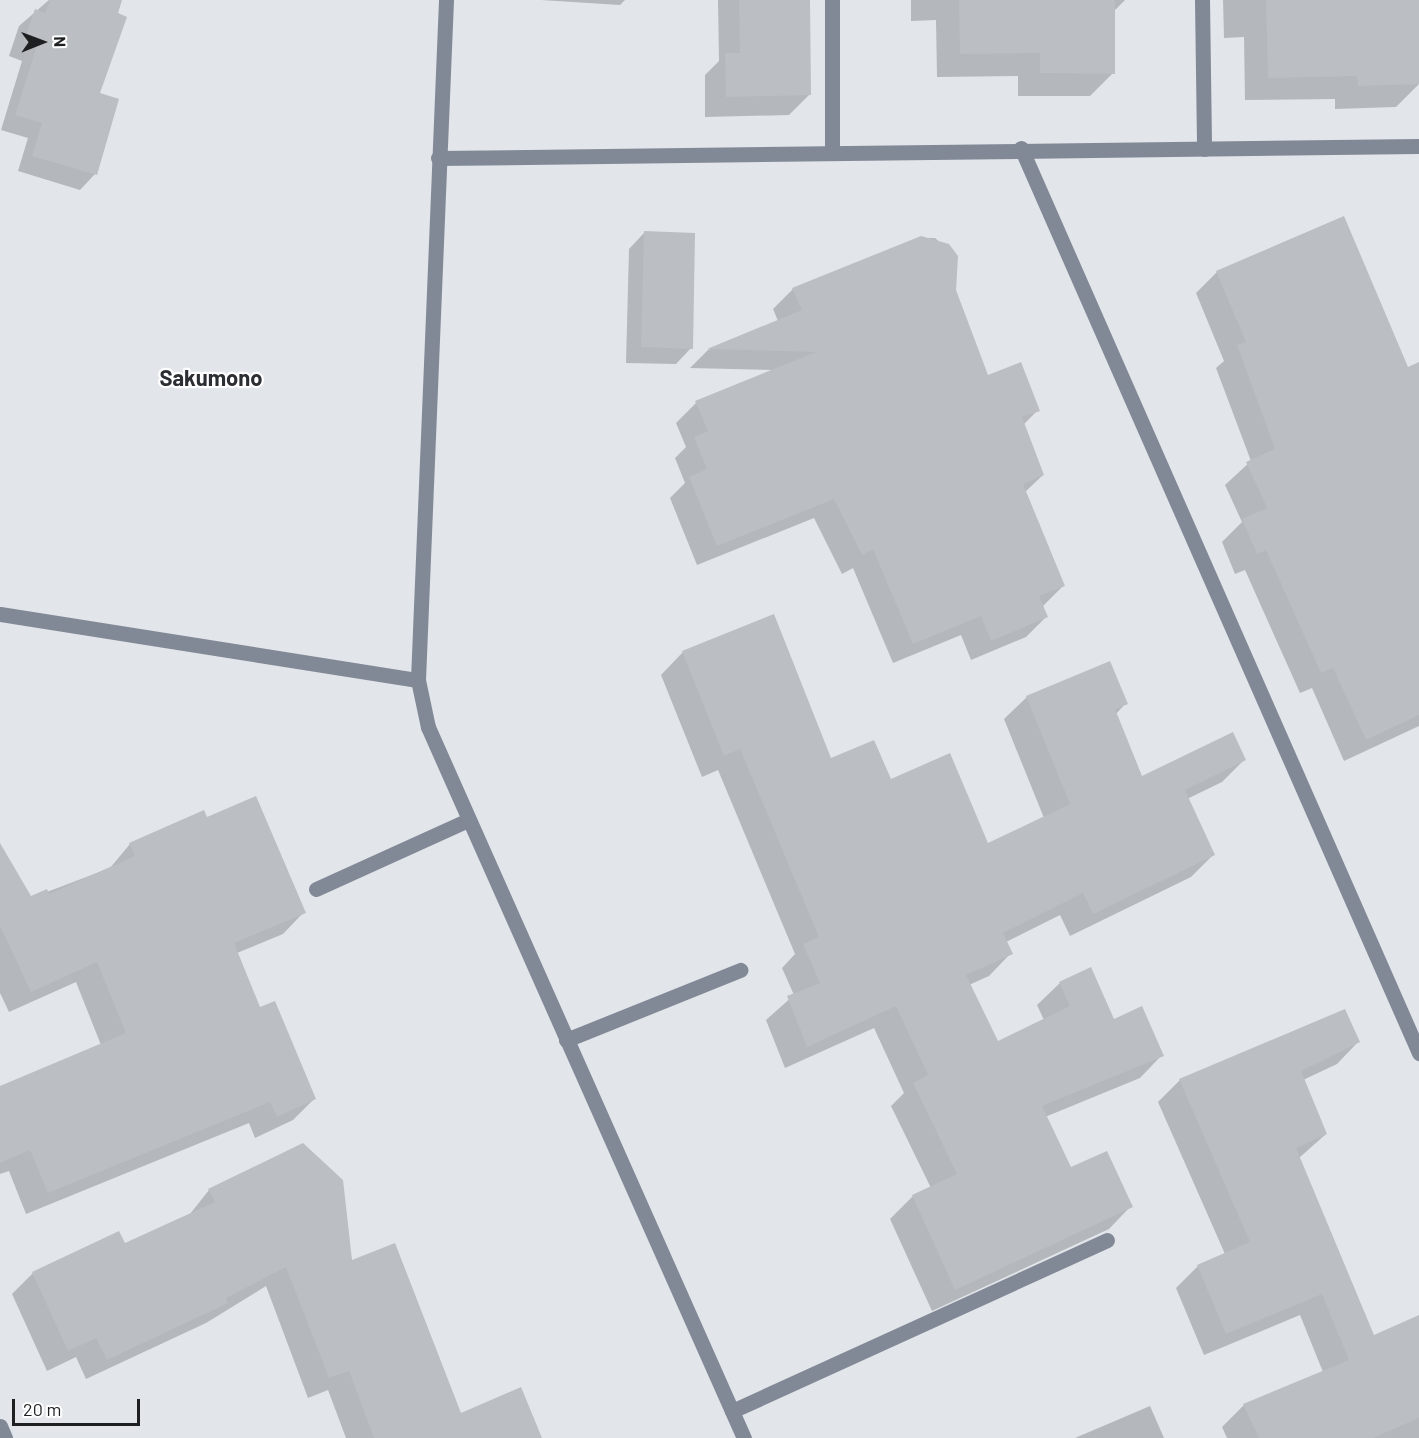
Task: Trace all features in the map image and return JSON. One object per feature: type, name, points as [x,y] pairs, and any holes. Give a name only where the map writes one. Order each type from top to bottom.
[{"type":"street","points":[[446,0],[418,680],[428,727],[744,1438]]},
{"type":"street","points":[[832,0],[832,153]]},
{"type":"street","points":[[1202,0],[1204,149]]},
{"type":"street","points":[[438,158],[1021,148],[1204,149],[1419,146]]},
{"type":"street","points":[[1021,148],[1419,1053]]},
{"type":"street","points":[[0,614],[418,680]]},
{"type":"street","points":[[316,889],[468,820]]},
{"type":"street","points":[[566,1040],[740,970]]},
{"type":"street","points":[[732,1411],[1107,1240]]},
{"type":"street","points":[[0,1426],[5,1438]]},
{"type":"building","points":[[50,0],[122,0],[118,13],[127,17],[100,93],[119,99],[97,175],[32,156],[42,123],[15,115],[37,45],[24,41],[35,9],[45,13]]},
{"type":"building","points":[[739,0],[810,0],[811,95],[726,97],[725,53],[740,53]]},
{"type":"building","points":[[959,0],[1115,0],[1115,74],[1040,73],[1040,53],[960,54]]},
{"type":"building","points":[[1266,0],[1419,0],[1419,84],[1358,86],[1357,76],[1268,78]]},
{"type":"building","points":[[1344,216],[1408,367],[1419,362],[1419,715],[1366,740],[1333,668],[1321,673],[1266,550],[1257,554],[1242,519],[1267,508],[1246,462],[1275,449],[1237,345],[1246,342],[1216,271]]},
{"type":"building","points":[[644,231],[695,233],[693,349],[641,347]]},
{"type":"building","points":[[921,236],[949,244],[958,256],[956,290],[988,375],[1021,362],[1040,411],[1022,417],[1044,475],[1023,484],[1065,586],[1039,596],[1048,617],[991,641],[981,616],[913,644],[873,549],[862,555],[834,499],[717,546],[689,477],[707,469],[694,437],[708,431],[695,401],[816,352],[707,349],[802,310],[792,288]]},
{"type":"building","points":[[774,614],[831,758],[874,740],[891,779],[950,753],[988,843],[1070,804],[1026,696],[1110,661],[1128,704],[1115,709],[1142,776],[1233,732],[1246,760],[1185,790],[1215,855],[1093,914],[1083,893],[1003,933],[1013,954],[966,975],[998,1041],[1070,1006],[1059,982],[1091,967],[1114,1019],[1142,1006],[1164,1056],[1042,1106],[1071,1167],[1107,1151],[1133,1207],[955,1290],[912,1195],[957,1174],[913,1083],[928,1075],[896,1006],[807,1047],[787,996],[820,983],[803,944],[819,937],[740,749],[724,756],[682,651]]},
{"type":"building","points":[[256,796],[306,913],[234,943],[260,1007],[275,1001],[316,1099],[277,1117],[270,1102],[48,1193],[30,1150],[0,1163],[0,1086],[126,1033],[97,962],[31,992],[0,926],[0,843],[31,896],[47,889],[49,894],[135,856],[129,843],[204,810],[207,817]]},
{"type":"building","points":[[1345,1009],[1360,1042],[1301,1071],[1327,1134],[1296,1148],[1374,1335],[1419,1315],[1419,1418],[1373,1438],[1259,1438],[1243,1404],[1349,1360],[1322,1294],[1226,1334],[1197,1265],[1250,1242],[1179,1079]]},
{"type":"building","points":[[303,1143],[343,1180],[352,1260],[395,1243],[461,1413],[521,1387],[542,1438],[374,1438],[349,1371],[329,1378],[286,1267],[226,1298],[228,1303],[107,1360],[96,1338],[68,1351],[32,1272],[119,1231],[125,1243],[215,1202],[208,1189]]},
{"type":"district","name":"Sakumono","points":[[211,378]]}]
